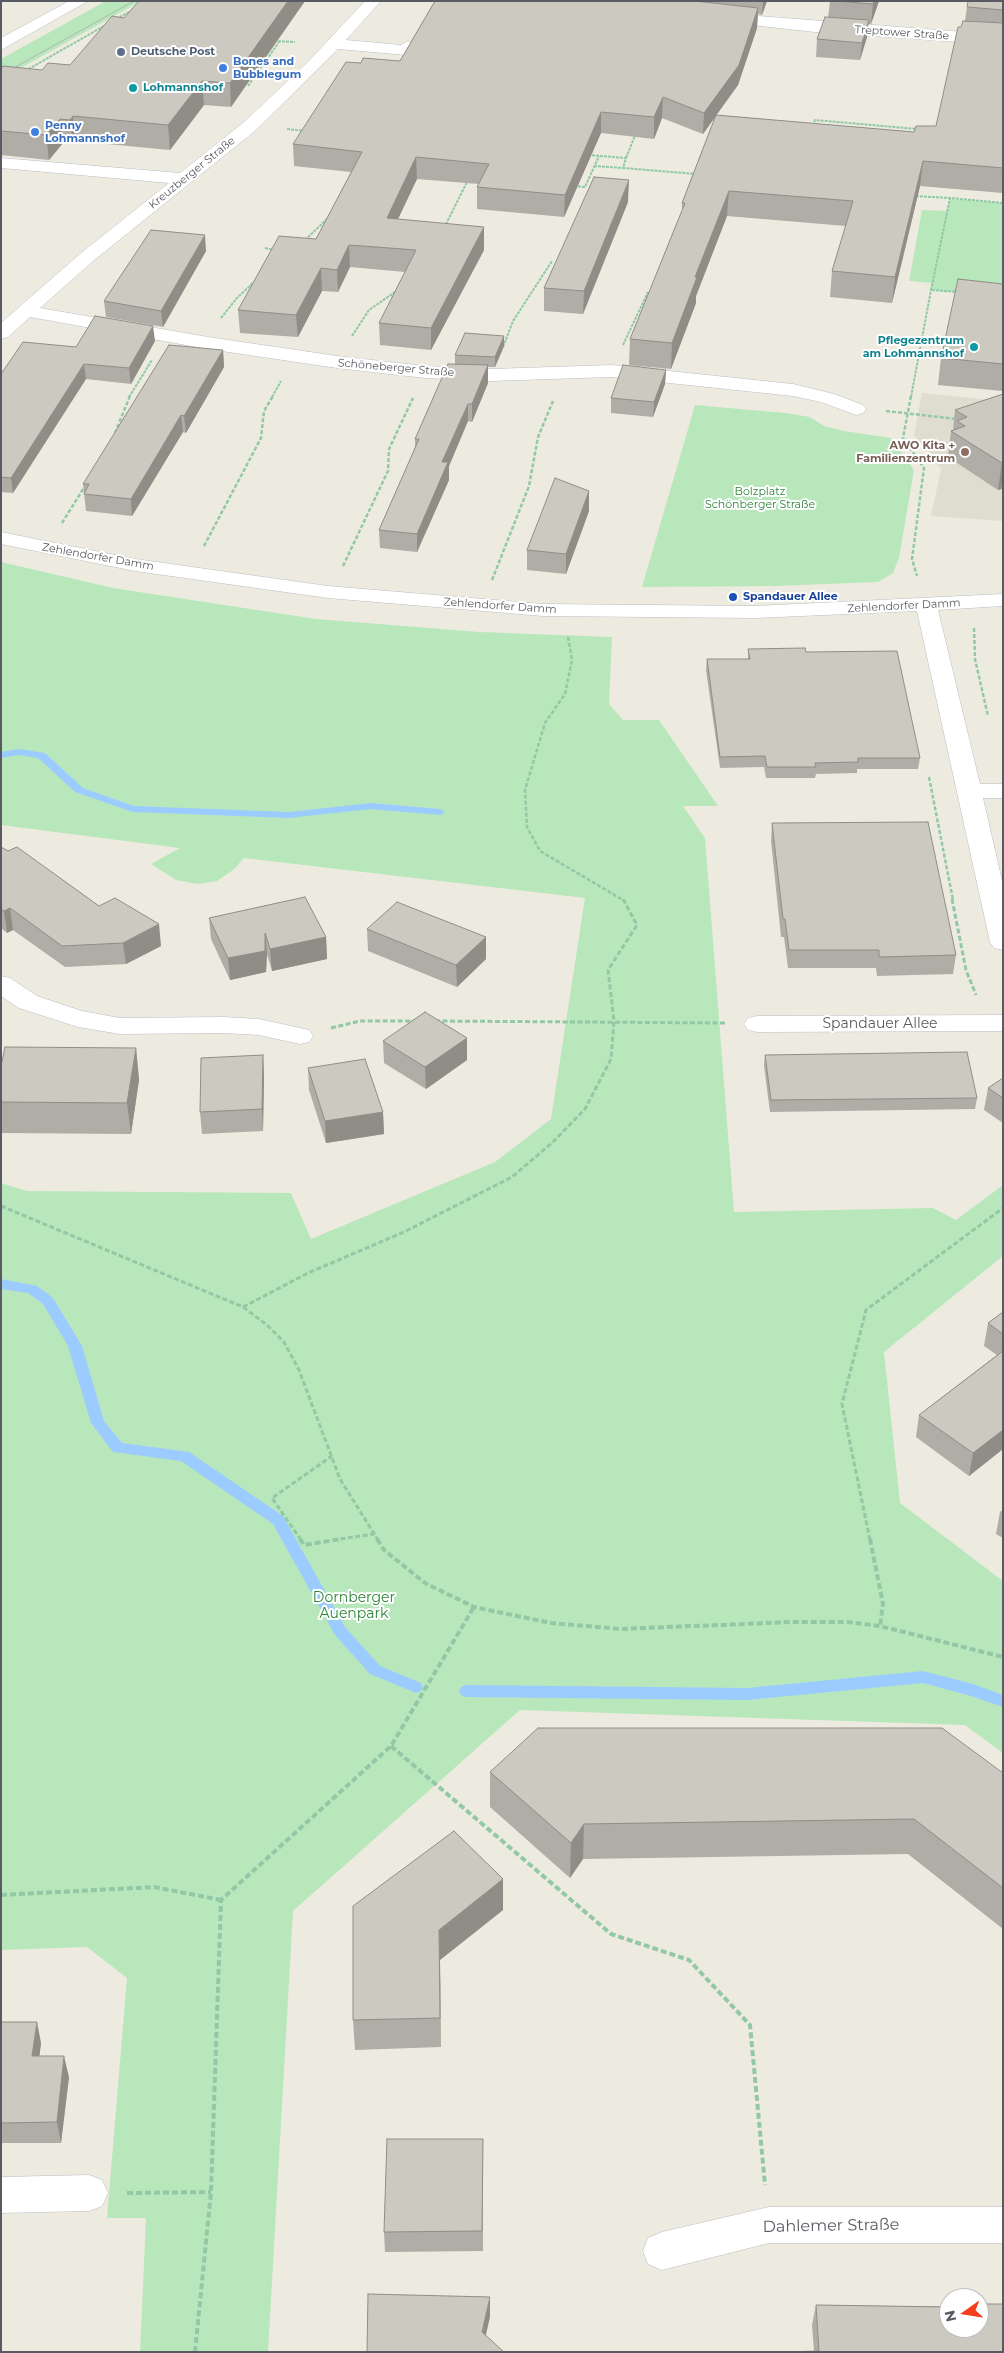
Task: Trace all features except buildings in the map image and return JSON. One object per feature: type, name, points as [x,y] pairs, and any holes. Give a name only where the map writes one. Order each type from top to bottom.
[{"type":"street","points":[[1,45],[81,1]]},
{"type":"street","points":[[344,14],[368,8]]},
{"type":"street","name":"Kreuzberger Straße","points":[[1,333],[87,257],[250,126],[334,38],[368,8]]},
{"type":"street","name":"Treptower Straße","points":[[703,16],[834,28],[1003,40]]},
{"type":"street","points":[[334,38],[406,50],[408,46]]},
{"type":"street","points":[[1,163],[185,179]]},
{"type":"street","name":"Schöneberger Straße","points":[[26,310],[295,357],[425,372],[491,375],[612,371],[793,390],[827,398],[856,409]]},
{"type":"street","name":"Zehlendorfer Damm","points":[[1,538],[135,565],[328,592],[543,610],[755,612],[923,595],[1003,600]]},
{"type":"street","points":[[923,595],[970,791],[1003,942]]},
{"type":"street","points":[[970,791],[1003,791]]},
{"type":"street","points":[[1,984],[28,1002],[78,1019],[120,1026],[223,1025],[258,1027],[300,1036]]},
{"type":"street","name":"Spandauer Allee","points":[[757,1024],[995,1023]]},
{"type":"street","points":[[1,2194],[88,2193]]},
{"type":"street","name":"Dahlemer Straße","points":[[662,2252],[769,2225],[1003,2225]]},
{"type":"path","points":[[116,20],[140,6]]},
{"type":"path","points":[[34,71],[25,70],[107,24]]},
{"type":"path","points":[[272,41],[334,38]]},
{"type":"path","points":[[244,92],[280,41]]},
{"type":"path","points":[[820,128],[813,128],[815,120],[918,129]]},
{"type":"path","points":[[250,126],[311,131]]},
{"type":"path","points":[[623,168],[637,131]]},
{"type":"path","points":[[580,154],[626,158]]},
{"type":"path","points":[[566,186],[585,187],[599,156]]},
{"type":"path","points":[[594,166],[701,174]]},
{"type":"path","points":[[443,230],[469,177]]},
{"type":"path","points":[[914,196],[1003,203]]},
{"type":"path","points":[[923,595],[912,559],[924,468],[903,438],[950,198]]},
{"type":"path","points":[[302,243],[329,217]]},
{"type":"path","points":[[265,248],[281,251]]},
{"type":"path","points":[[491,375],[513,321],[552,261]]},
{"type":"path","points":[[208,343],[225,311],[255,282]]},
{"type":"path","points":[[337,362],[358,324],[369,310],[402,287]]},
{"type":"path","points":[[931,290],[967,293]]},
{"type":"path","points":[[612,371],[648,292]]},
{"type":"path","points":[[113,440],[132,390],[168,336]]},
{"type":"path","points":[[201,551],[261,438],[264,411],[295,357]]},
{"type":"path","points":[[342,569],[388,471],[389,449],[425,372]]},
{"type":"path","points":[[492,580],[529,486],[538,437],[565,372]]},
{"type":"path","points":[[856,409],[908,413],[958,420]]},
{"type":"path","points":[[61,526],[89,479]]},
{"type":"path","points":[[483,580],[501,581]]},
{"type":"path","points":[[973,624],[975,659],[990,722]]},
{"type":"path","points":[[243,1308],[308,1273],[404,1232],[512,1177],[553,1142],[586,1109],[611,1059],[614,1022],[608,970],[637,925],[622,898],[540,851],[527,827],[525,790],[530,772],[545,723],[565,694],[572,660],[568,631]]},
{"type":"path","points":[[928,775],[966,970],[995,1023]]},
{"type":"path","points":[[300,1036],[360,1021],[419,1021]]},
{"type":"path","points":[[428,1021],[757,1024]]},
{"type":"path","points":[[1,1206],[243,1308],[267,1324],[284,1342],[299,1370],[340,1479],[384,1550],[424,1583],[474,1607],[551,1623],[620,1629],[792,1622],[847,1622],[880,1626],[1003,1657]]},
{"type":"path","points":[[880,1626],[883,1604],[842,1404],[866,1310],[1003,1208]]},
{"type":"path","points":[[332,1456],[272,1498],[304,1545],[374,1534]]},
{"type":"path","points":[[195,2352],[211,2192],[221,1900],[391,1746],[474,1607]]},
{"type":"path","points":[[391,1746],[611,1934],[689,1960],[750,2025],[769,2225]]},
{"type":"path","points":[[1,1895],[154,1887],[221,1900]]},
{"type":"path","points":[[88,2193],[211,2192]]},
{"type":"shaded area","name":"AWO Kita + Familienzentrum","points":[[922,393],[1003,401],[1003,521],[931,516],[941,469],[914,435]]},
{"type":"green space","points":[[106,1],[141,1],[1,79],[1,59]]},
{"type":"green space","points":[[950,199],[1003,203],[1003,296],[931,290],[932,283],[909,281],[922,210],[947,211]]},
{"type":"green space","name":"Bolzplatz Schönberger Straße","points":[[695,405],[810,417],[824,426],[891,438],[914,470],[899,558],[893,573],[878,582],[775,586],[642,587]]},
{"type":"green space","name":"Dornberger Auenpark","points":[[1,562],[113,588],[316,619],[479,632],[612,637],[609,704],[623,720],[659,720],[718,806],[683,806],[705,838],[734,1212],[933,1208],[956,1220],[1003,1185],[1003,1256],[884,1352],[900,1503],[1003,1581],[1003,1753],[965,1725],[520,1710],[293,1911],[268,2352],[140,2352],[146,2218],[107,2218],[127,1978],[87,1947],[1,1950],[1,1183],[27,1191],[291,1193],[311,1239],[495,1162],[551,1119],[585,898],[244,858],[233,870],[217,881],[197,884],[176,880],[151,864],[180,848],[1,825]]},
{"type":"waterway","points":[[1,755],[19,752],[41,755],[79,790],[133,809],[289,815],[371,806],[440,812]]},
{"type":"waterway","points":[[1,1284],[32,1289],[48,1301],[75,1346],[98,1423],[118,1448],[184,1456],[278,1520],[340,1631],[375,1670],[416,1687]]},
{"type":"waterway","points":[[466,1691],[747,1694],[923,1677],[973,1690],[1003,1701]]},
{"type":"tram line","points":[[1,75],[134,1]]},
{"type":"place","name":"Deutsche Post","points":[[121,52]]},
{"type":"place","name":"Bones and Bubblegum","points":[[223,68]]},
{"type":"place","name":"Lohmannshof","points":[[133,88]]},
{"type":"place","name":"Penny Lohmannshof","points":[[35,132]]},
{"type":"place","name":"Pflegezentrum am Lohmannshof","points":[[974,347]]},
{"type":"place","name":"AWO Kita + Familienzentrum","points":[[965,452]]},
{"type":"place","name":"Spandauer Allee","points":[[733,597]]}]
